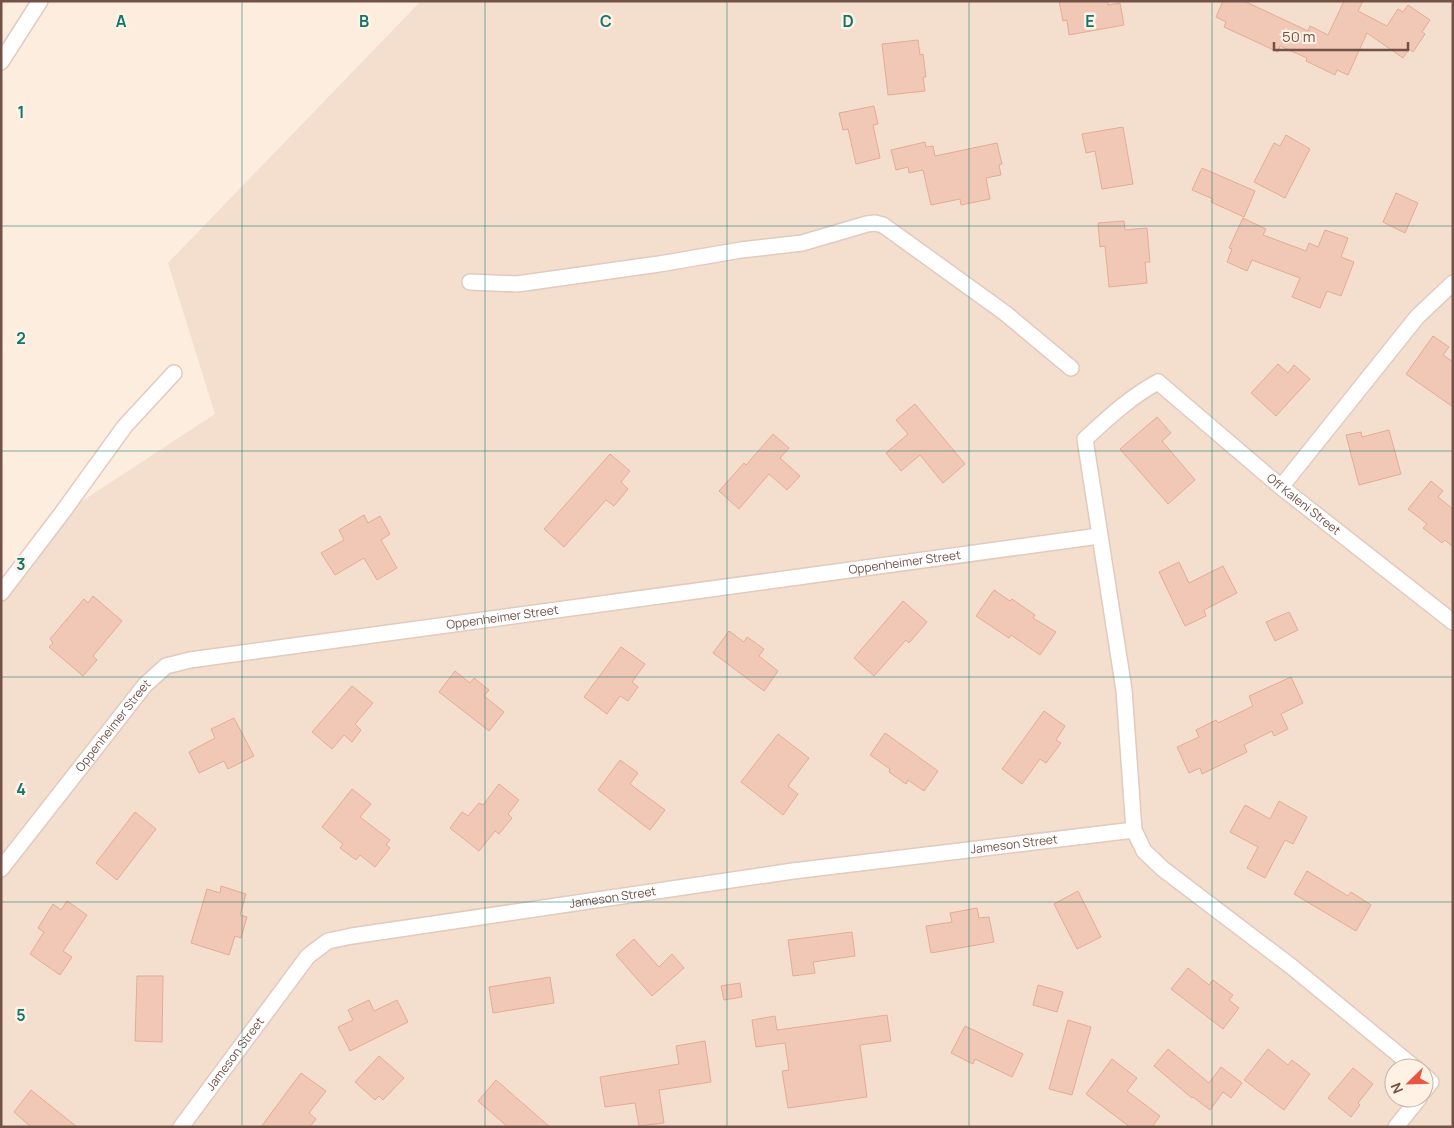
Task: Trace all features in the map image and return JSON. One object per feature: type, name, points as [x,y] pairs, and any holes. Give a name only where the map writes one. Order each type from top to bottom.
[{"type":"street","points":[[1,62],[40,1]]},
{"type":"street","points":[[470,282],[517,284],[741,250],[802,243],[876,223],[883,225],[1005,313],[1071,368]]},
{"type":"street","points":[[1281,487],[1417,317],[1453,283]]},
{"type":"street","points":[[1,593],[125,426],[174,373]]},
{"type":"street","name":"Off Kaleni Street","points":[[1099,536],[1085,438],[1128,400],[1158,382],[1281,487],[1453,622]]},
{"type":"street","points":[[1099,536],[1124,690],[1134,830],[1144,851],[1163,869],[1292,967],[1403,1058]]},
{"type":"street","name":"Oppenheimer Street","points":[[1,869],[145,685],[166,666],[190,660],[1099,536]]},
{"type":"street","name":"Jameson Street","points":[[181,1127],[308,956],[328,941],[793,870],[1134,830]]},
{"type":"street","points":[[1396,1127],[1411,1108]]},
{"type":"shaded area","points":[[421,1],[1453,1],[1453,1127],[1,1127],[1,583],[41,528],[215,414],[168,263]]},
{"type":"building","points":[[1059,1],[1108,1],[1108,5],[1120,3],[1124,25],[1069,35],[1067,20],[1063,21]]},
{"type":"building","points":[[1223,1],[1244,1],[1308,31],[1310,26],[1328,35],[1344,1],[1363,1],[1358,11],[1387,26],[1398,9],[1403,12],[1408,5],[1430,20],[1422,32],[1425,34],[1413,52],[1409,49],[1403,58],[1367,33],[1348,75],[1337,70],[1335,75],[1306,61],[1307,58],[1280,46],[1278,52],[1224,27],[1226,22],[1216,17]]},
{"type":"building","points":[[918,40],[920,55],[923,54],[926,77],[923,77],[925,91],[888,95],[882,44]]},
{"type":"building","points":[[874,106],[878,124],[873,125],[880,158],[856,164],[848,129],[843,130],[839,113]]},
{"type":"building","points":[[1123,127],[1133,184],[1102,189],[1095,151],[1086,153],[1082,134]]},
{"type":"building","points":[[1286,135],[1310,149],[1285,198],[1254,182],[1274,143],[1280,146]]},
{"type":"building","points":[[925,142],[926,147],[933,146],[935,156],[997,143],[1002,164],[999,165],[1001,175],[986,178],[990,199],[961,205],[960,199],[931,205],[923,170],[909,173],[908,167],[896,170],[891,150]]},
{"type":"building","points":[[1202,168],[1255,191],[1244,217],[1211,202],[1213,199],[1192,190]]},
{"type":"building","points":[[1396,193],[1418,203],[1405,233],[1383,222]]},
{"type":"building","points":[[1243,218],[1266,229],[1263,235],[1306,251],[1309,243],[1318,247],[1325,230],[1348,238],[1341,257],[1354,262],[1341,296],[1327,291],[1320,308],[1292,297],[1300,278],[1252,260],[1247,271],[1227,262],[1232,249],[1229,248]]},
{"type":"building","points":[[1124,221],[1125,230],[1147,228],[1150,262],[1145,262],[1147,283],[1109,287],[1105,246],[1100,247],[1098,223]]},
{"type":"building","points":[[1433,336],[1449,347],[1443,355],[1453,362],[1453,407],[1406,374]]},
{"type":"building","points":[[1278,364],[1288,373],[1294,365],[1310,379],[1276,416],[1251,393]]},
{"type":"building","points":[[915,404],[965,464],[943,483],[920,455],[901,471],[886,453],[908,434],[896,420]]},
{"type":"building","points":[[1157,417],[1171,433],[1162,441],[1195,480],[1168,504],[1120,449]]},
{"type":"building","points":[[1389,430],[1401,474],[1359,485],[1346,435],[1361,432],[1362,437]]},
{"type":"building","points":[[773,434],[789,448],[780,458],[800,476],[787,490],[769,474],[739,509],[719,491],[744,463],[746,465]]},
{"type":"building","points":[[610,454],[630,471],[621,482],[628,489],[614,506],[606,500],[564,547],[544,529]]},
{"type":"building","points":[[1431,481],[1443,491],[1438,497],[1453,509],[1453,547],[1445,540],[1442,543],[1423,528],[1427,524],[1408,509]]},
{"type":"building","points":[[364,515],[368,523],[380,516],[390,534],[381,540],[397,568],[377,580],[364,558],[335,575],[321,553],[344,540],[339,530]]},
{"type":"building","points":[[1179,562],[1189,583],[1223,566],[1237,593],[1204,610],[1206,616],[1185,626],[1159,572]]},
{"type":"building","points":[[994,590],[1010,601],[1012,599],[1035,615],[1033,618],[1056,632],[1040,655],[1011,635],[1009,638],[976,616]]},
{"type":"building","points":[[93,596],[122,621],[93,656],[97,660],[83,676],[49,647],[53,643],[50,639],[84,599],[88,603]]},
{"type":"building","points":[[903,601],[927,622],[909,643],[906,640],[874,676],[854,658]]},
{"type":"building","points":[[1289,612],[1298,630],[1275,641],[1266,622]]},
{"type":"building","points":[[729,631],[744,642],[747,637],[764,649],[759,656],[778,671],[764,691],[713,653]]},
{"type":"building","points":[[621,647],[645,664],[632,682],[638,687],[628,701],[620,696],[607,714],[584,697]]},
{"type":"building","points":[[455,671],[470,683],[474,678],[489,690],[484,696],[504,712],[489,731],[439,692]]},
{"type":"building","points":[[1291,677],[1303,703],[1281,714],[1288,729],[1274,736],[1272,731],[1244,745],[1247,752],[1202,774],[1200,768],[1189,773],[1177,747],[1199,737],[1196,730],[1216,720],[1218,723],[1253,706],[1249,696]]},
{"type":"building","points":[[352,686],[373,703],[355,724],[361,730],[352,742],[344,735],[332,749],[312,732]]},
{"type":"building","points":[[1044,711],[1065,726],[1056,740],[1061,743],[1046,763],[1040,759],[1022,784],[1002,769]]},
{"type":"building","points":[[234,718],[254,756],[228,769],[224,761],[199,773],[189,752],[215,738],[211,729]]},
{"type":"building","points":[[885,733],[938,771],[924,791],[908,780],[906,784],[889,772],[890,769],[870,755]]},
{"type":"building","points":[[778,734],[809,758],[788,786],[798,794],[783,815],[741,782]]},
{"type":"building","points":[[620,760],[638,773],[630,784],[665,810],[650,830],[598,790]]},
{"type":"building","points":[[499,784],[519,800],[508,814],[512,818],[499,834],[495,831],[479,851],[450,828],[462,812],[468,816],[479,803],[483,805]]},
{"type":"building","points":[[352,789],[371,804],[360,817],[390,840],[386,845],[390,848],[375,867],[360,855],[356,860],[340,848],[343,844],[322,827]]},
{"type":"building","points":[[1279,801],[1307,817],[1293,844],[1285,840],[1265,878],[1247,868],[1258,847],[1230,832],[1245,805],[1270,819]]},
{"type":"building","points":[[135,812],[156,829],[117,880],[96,863]]},
{"type":"building","points":[[1307,871],[1348,896],[1351,892],[1371,905],[1356,931],[1294,894]]},
{"type":"building","points":[[221,886],[246,894],[240,915],[247,917],[241,938],[235,936],[229,955],[191,943],[207,889],[220,893]]},
{"type":"building","points":[[1078,891],[1101,937],[1077,949],[1054,904]]},
{"type":"building","points":[[67,901],[87,915],[63,951],[72,957],[60,975],[30,954],[44,932],[38,928],[53,904],[61,910]]},
{"type":"building","points":[[977,908],[979,918],[989,917],[994,942],[931,953],[926,926],[952,922],[950,913]]},
{"type":"building","points":[[852,932],[855,956],[813,962],[815,973],[793,976],[788,940]]},
{"type":"building","points":[[634,939],[659,967],[672,954],[684,968],[652,996],[616,955]]},
{"type":"building","points":[[1188,968],[1209,985],[1213,980],[1233,995],[1229,1000],[1239,1008],[1223,1029],[1171,989]]},
{"type":"building","points":[[137,976],[163,976],[162,1042],[135,1041]]},
{"type":"building","points":[[550,977],[554,1003],[493,1013],[489,987]]},
{"type":"building","points":[[740,983],[742,997],[724,1000],[721,986]]},
{"type":"building","points":[[1038,985],[1063,992],[1057,1012],[1033,1005]]},
{"type":"building","points":[[369,1000],[374,1011],[397,1000],[408,1022],[350,1051],[338,1027],[353,1020],[348,1010]]},
{"type":"building","points":[[887,1015],[891,1041],[860,1045],[867,1097],[788,1108],[782,1071],[789,1070],[785,1043],[756,1047],[752,1020],[775,1016],[777,1030]]},
{"type":"building","points":[[1068,1020],[1091,1027],[1072,1095],[1049,1089]]},
{"type":"building","points":[[965,1026],[1023,1054],[1012,1077],[975,1059],[973,1064],[951,1053]]},
{"type":"building","points":[[705,1041],[711,1082],[659,1090],[664,1123],[639,1126],[635,1103],[605,1107],[600,1077],[679,1064],[676,1046]]},
{"type":"building","points":[[1168,1049],[1209,1083],[1221,1067],[1242,1083],[1231,1098],[1223,1092],[1210,1110],[1192,1098],[1154,1066]]},
{"type":"building","points":[[1268,1049],[1288,1065],[1292,1060],[1310,1074],[1284,1110],[1244,1080]]},
{"type":"building","points":[[379,1056],[404,1078],[383,1100],[379,1096],[375,1100],[355,1082]]},
{"type":"building","points":[[1112,1059],[1137,1078],[1127,1091],[1160,1116],[1152,1127],[1130,1127],[1086,1094]]},
{"type":"building","points":[[1353,1068],[1373,1084],[1358,1103],[1360,1105],[1351,1117],[1328,1098]]},
{"type":"building","points":[[301,1073],[326,1091],[309,1113],[316,1119],[310,1127],[261,1127]]},
{"type":"building","points":[[496,1080],[550,1127],[508,1127],[478,1101]]},
{"type":"building","points":[[31,1090],[77,1127],[31,1127],[14,1112]]}]
